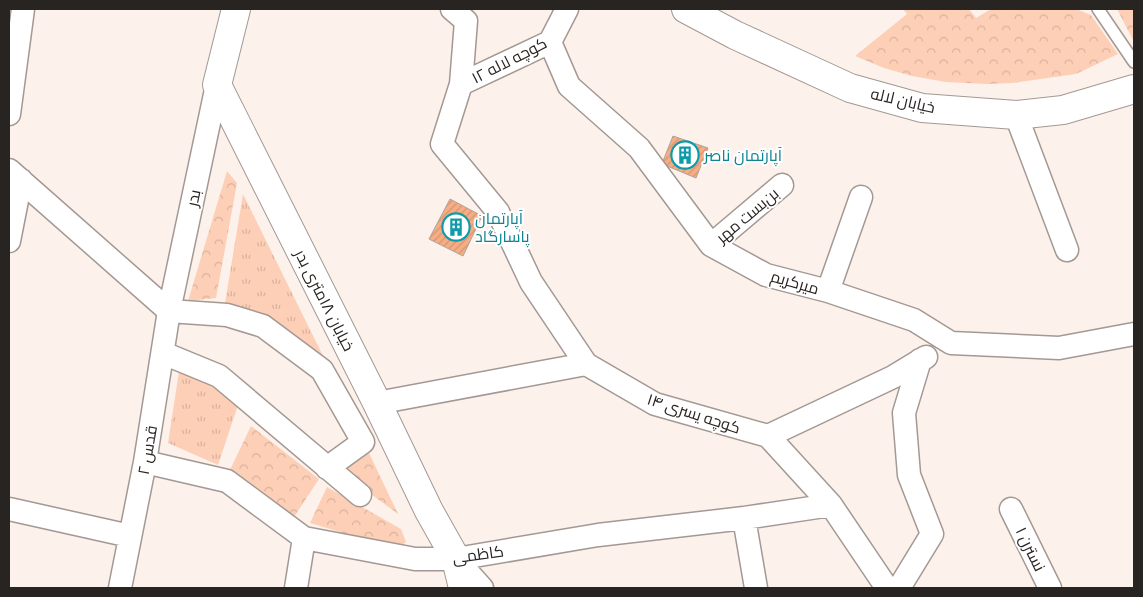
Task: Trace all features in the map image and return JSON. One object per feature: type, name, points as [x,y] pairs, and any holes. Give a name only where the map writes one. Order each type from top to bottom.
[{"type":"street","points":[[9,114],[23,9]]},
{"type":"street","points":[[217,85],[236,9]]},
{"type":"street","points":[[452,9],[466,21],[461,84]]},
{"type":"street","name":"کوچه لاله ۱۲","points":[[567,9],[550,42],[461,84],[442,144],[498,212],[530,282],[586,364]]},
{"type":"street","name":"خیابان لاله","points":[[686,9],[734,35],[850,88],[922,108],[1016,115],[1063,110],[1134,89]]},
{"type":"street","name":"میرکریم","points":[[550,42],[569,86],[639,148],[711,245],[766,275],[828,291],[914,320],[951,344]]},
{"type":"street","name":"بدر","points":[[169,311],[217,85]]},
{"type":"street","name":"خیابان ۱۸متری بدر","points":[[217,85],[377,403],[428,511],[456,559],[463,588]]},
{"type":"street","points":[[1016,115],[1067,250]]},
{"type":"street","points":[[15,175],[169,311],[227,315],[263,326],[322,370],[363,442],[327,468]]},
{"type":"street","points":[[9,241],[15,175]]},
{"type":"street","name":"بن‌بست مهر","points":[[711,245],[782,185]]},
{"type":"street","points":[[828,291],[861,197]]},
{"type":"street","name":"قدس ۲","points":[[120,588],[145,462],[169,311]]},
{"type":"street","points":[[888,588],[831,505],[768,436],[893,377],[951,344],[1059,348],[1134,334]]},
{"type":"street","points":[[163,353],[219,376],[360,496]]},
{"type":"street","points":[[898,588],[932,534],[909,475],[904,413],[920,360]]},
{"type":"street","points":[[377,403],[586,364]]},
{"type":"street","name":"کوچه یسری ۱۴","points":[[586,364],[655,404],[768,436]]},
{"type":"street","name":"کاظمی","points":[[145,462],[227,481],[304,538],[415,558],[456,559],[598,535],[744,518],[831,505]]},
{"type":"street","points":[[9,509],[130,536]]},
{"type":"street","name":"نسترن ۱","points":[[1011,509],[1050,588]]},
{"type":"street","points":[[744,518],[756,588]]},
{"type":"street","points":[[296,588],[304,538]]},
{"type":"street","points":[[456,559],[482,588]]},
{"type":"lane","points":[[1098,9],[1134,62]]},
{"type":"green space","points":[[903,9],[969,9],[976,18],[991,9],[1076,9],[1091,15],[1118,54],[1076,74],[1013,83],[987,84],[946,82],[912,76],[884,68],[855,56],[907,14]]},
{"type":"green space","points":[[1117,9],[1134,9],[1134,42]]},
{"type":"green space","points":[[227,171],[237,183],[216,298],[188,301]]},
{"type":"green space","points":[[243,194],[327,364],[239,309],[225,303]]},
{"type":"green space","points":[[180,365],[208,376],[238,405],[218,465],[168,443]]},
{"type":"green space","points":[[251,426],[319,479],[294,517],[229,472]]},
{"type":"green space","points":[[369,453],[398,514],[337,469]]},
{"type":"green space","points":[[327,487],[401,529],[406,542],[401,546],[386,546],[310,523]]},
{"type":"building","name":"آپارتمان ناصر","points":[[673,136],[708,148],[696,178],[667,166],[663,161]]},
{"type":"building","name":"آپارتمان پاسارگاد","points":[[450,199],[482,216],[463,256],[429,239]]},
{"type":"place","name":"آپارتمان ناصر","points":[[685,155]]},
{"type":"place","name":"آپارتمان پاسارگاد","points":[[456,227]]}]
